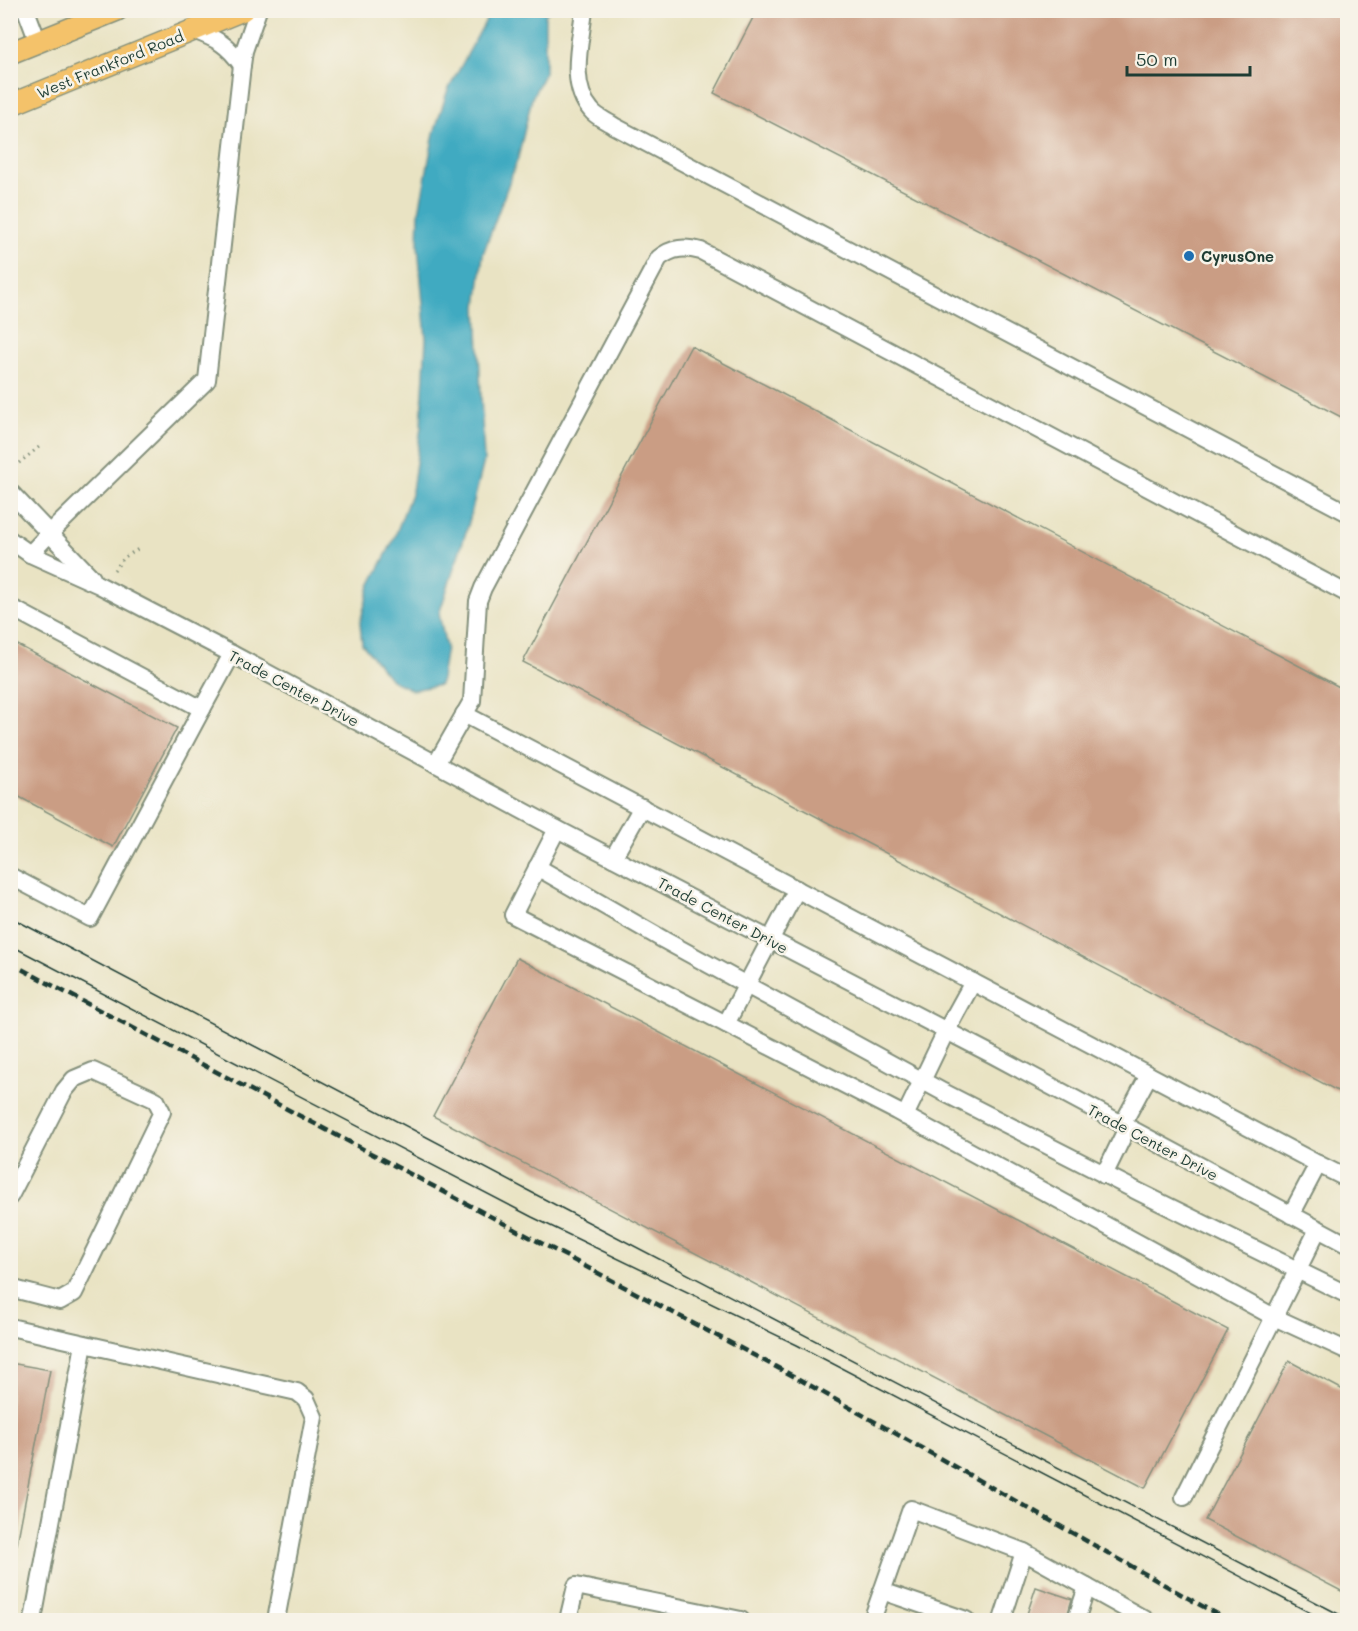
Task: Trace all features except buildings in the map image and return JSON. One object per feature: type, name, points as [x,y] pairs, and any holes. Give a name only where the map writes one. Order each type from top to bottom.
[{"type":"main road","points":[[10,53],[117,10]]},
{"type":"main road","name":"West Frankford Road","points":[[10,105],[243,10]]},
{"type":"street","points":[[26,10],[38,42]]},
{"type":"street","points":[[30,554],[207,380],[242,64],[258,10]]},
{"type":"street","points":[[584,10],[577,75],[581,96],[591,112],[1347,513]]},
{"type":"street","points":[[193,30],[218,39],[235,54],[242,64]]},
{"type":"street","points":[[435,764],[472,701],[478,601],[483,588],[659,258],[666,252],[682,248],[701,251],[1347,594]]},
{"type":"street","name":"Trade Center Drive","points":[[10,492],[99,585]]},
{"type":"street","name":"Trade Center Drive","points":[[10,540],[30,554],[99,585],[232,654],[556,829],[946,1031],[1347,1245]]},
{"type":"street","points":[[10,606],[202,709]]},
{"type":"street","points":[[10,876],[90,918],[232,654]]},
{"type":"street","points":[[464,714],[1347,1179]]},
{"type":"street","points":[[613,858],[642,807]]},
{"type":"street","points":[[556,829],[513,915],[905,1116],[1274,1317],[1347,1351]]},
{"type":"street","points":[[537,867],[664,940],[923,1081],[1104,1175],[1347,1295]]},
{"type":"street","points":[[726,1024],[797,890]]},
{"type":"street","points":[[905,1116],[946,1031],[973,982]]},
{"type":"street","points":[[10,1196],[64,1091],[74,1079],[93,1071],[156,1100],[162,1112],[74,1293],[60,1301],[10,1288]]},
{"type":"street","points":[[1104,1175],[1149,1075]]},
{"type":"street","points":[[1291,1215],[1318,1164]]},
{"type":"street","points":[[1184,1497],[1318,1229]]},
{"type":"street","points":[[10,1327],[297,1392],[306,1399],[314,1417],[276,1620]]},
{"type":"street","points":[[33,1620],[84,1344]]},
{"type":"street","points":[[872,1620],[911,1509],[1024,1552],[1146,1620]]},
{"type":"street","points":[[1002,1620],[1024,1552]]},
{"type":"street","points":[[568,1620],[576,1586],[741,1620]]},
{"type":"street","points":[[1076,1620],[1087,1587]]},
{"type":"street","points":[[882,1591],[966,1620]]},
{"type":"path","points":[[19,463],[39,447]]},
{"type":"path","points":[[114,570],[125,557],[138,549]]},
{"type":"water","points":[[491,11],[549,11],[545,15],[545,72],[532,98],[518,158],[483,254],[477,307],[484,461],[468,526],[439,614],[446,647],[440,685],[412,690],[391,680],[362,644],[360,622],[370,586],[394,539],[412,491],[421,427],[426,339],[418,245],[419,212],[434,133],[447,92]]},
{"type":"tram line","points":[[10,917],[1348,1619]]},
{"type":"tram line","points":[[10,945],[532,1217],[797,1345],[1324,1620]]},
{"type":"railway","points":[[10,963],[797,1378],[1227,1620]]},
{"type":"place","name":"CyrusOne","points":[[1189,256]]}]
